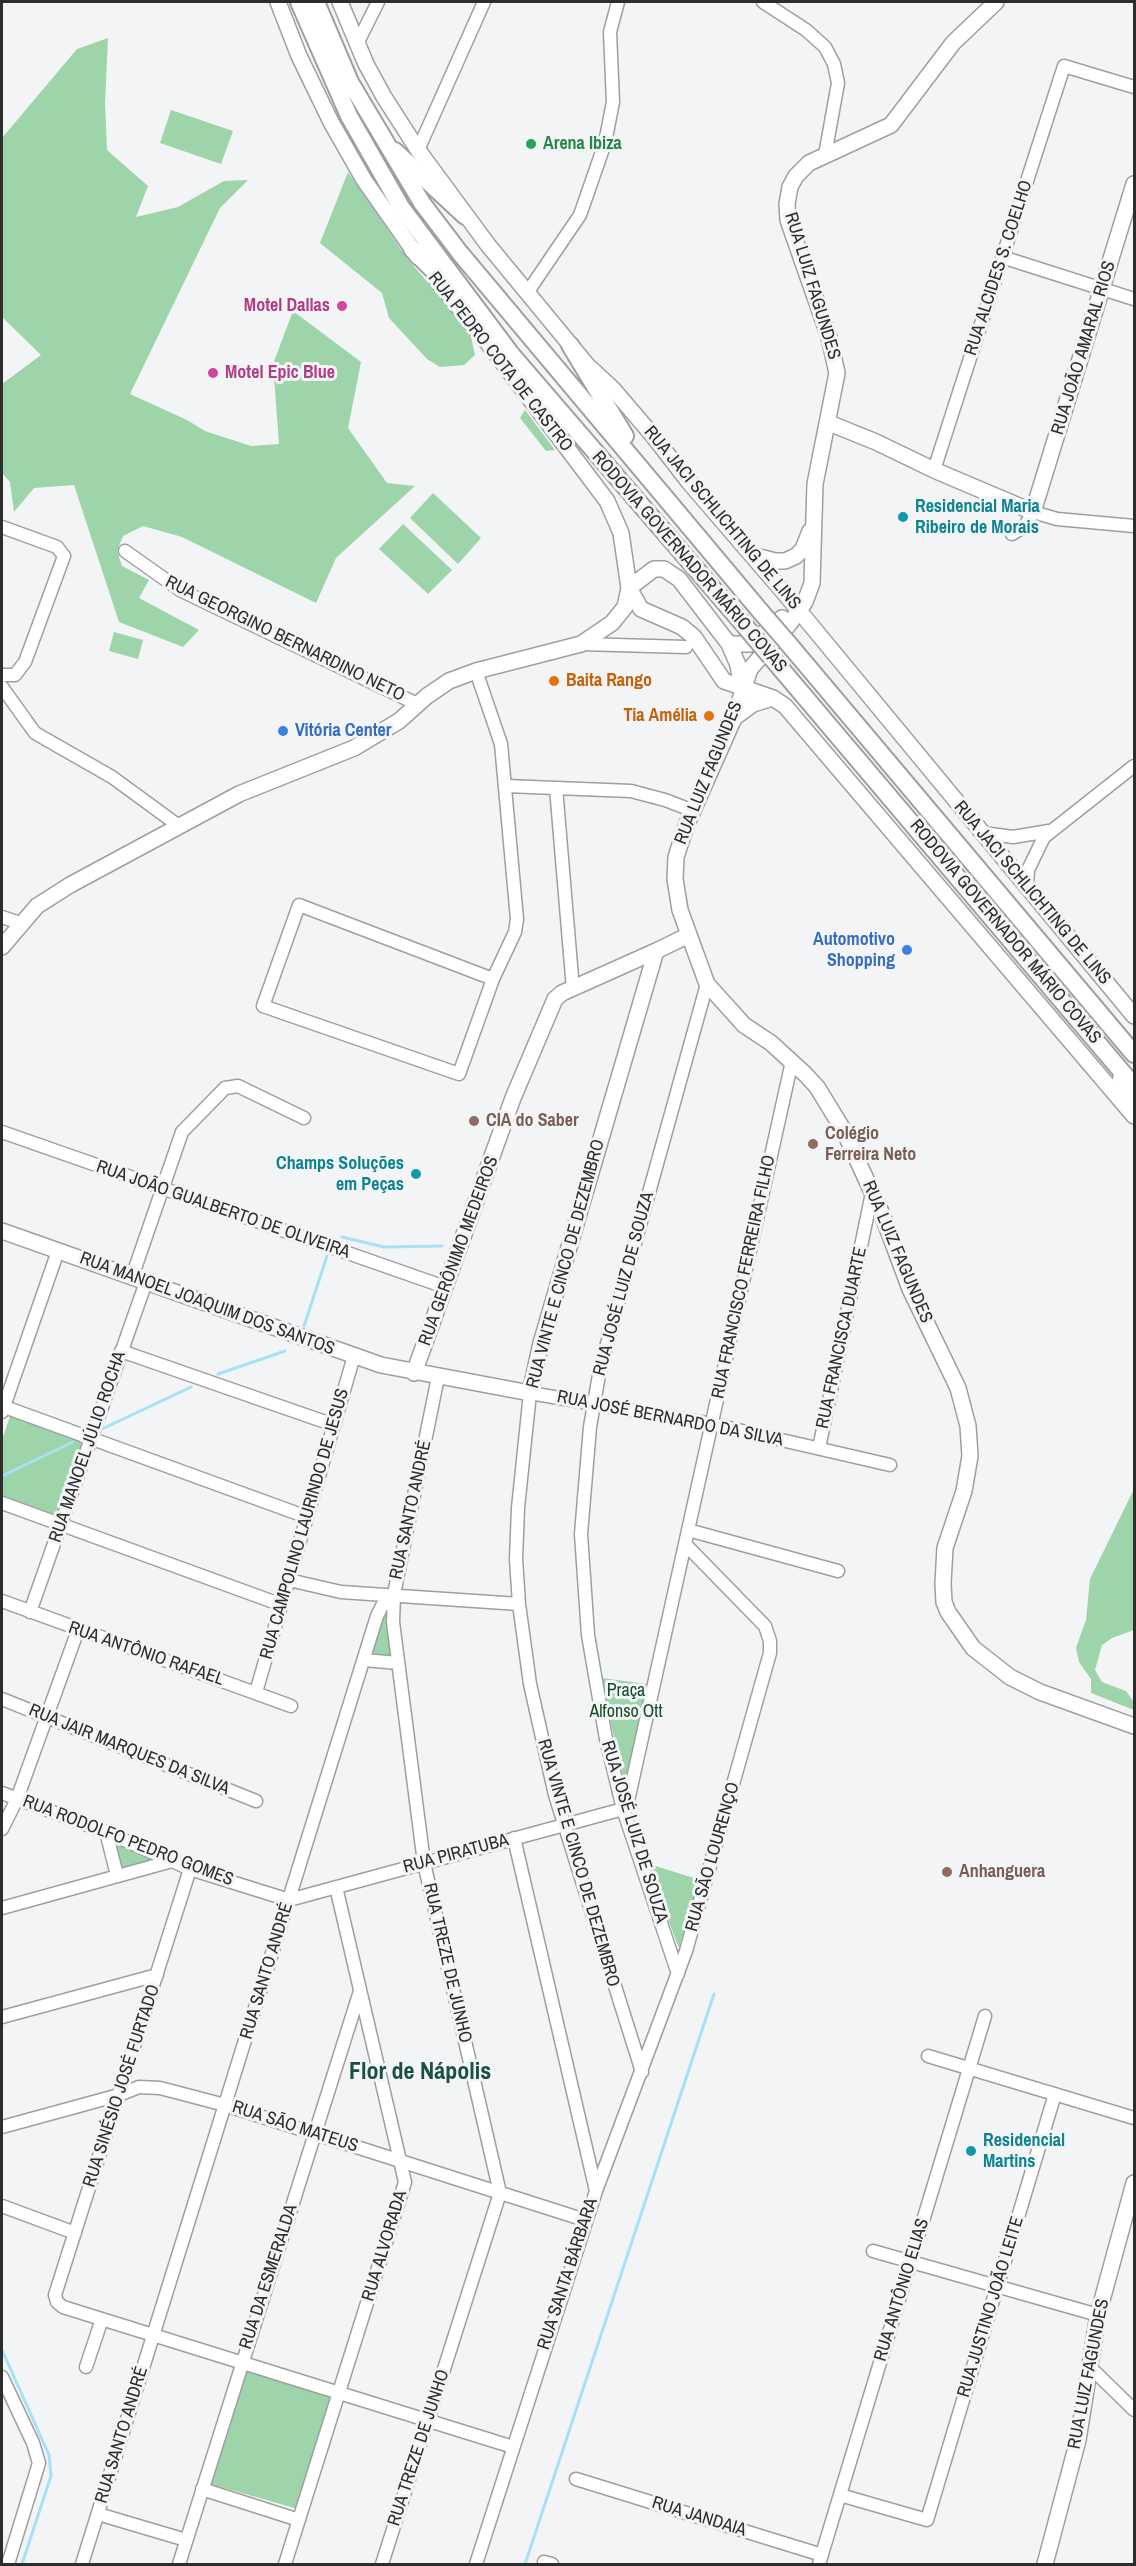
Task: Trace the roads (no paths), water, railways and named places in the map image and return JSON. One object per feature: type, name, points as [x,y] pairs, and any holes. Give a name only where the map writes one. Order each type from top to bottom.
[{"type":"highway","name":"RODOVIA GOVERNADOR MÁRIO COVAS","points":[[299,2],[349,116],[385,181],[511,354],[745,626],[1134,1086]]},
{"type":"highway","name":"RODOVIA GOVERNADOR MÁRIO COVAS","points":[[316,2],[350,82],[381,138],[422,203],[460,253],[1134,1054]]},
{"type":"highway","points":[[381,138],[465,216]]},
{"type":"highway","points":[[412,249],[477,314],[511,354]]},
{"type":"highway","points":[[570,345],[651,481]]},
{"type":"highway","points":[[1106,1052],[1134,1102]]},
{"type":"main road","name":"RUA PEDRO COTA DE CASTRO","points":[[278,2],[299,56],[331,122],[364,180],[412,249],[491,347],[607,501],[621,533],[629,588],[641,609],[688,632],[703,649],[724,681],[773,698]]},
{"type":"main road","name":"RUA JACI SCHLICHTING DE LINS","points":[[340,2],[357,44],[384,97],[465,216],[570,345],[614,389],[752,554],[1134,1016]]},
{"type":"main road","name":"RUA LUIZ FAGUNDES","points":[[996,2],[952,43],[891,125],[809,163],[796,176],[790,187],[787,204],[790,228],[836,358],[836,382],[815,484],[812,583],[798,610],[757,658],[742,688],[734,718],[691,810],[675,869],[678,899],[707,984],[744,1025],[792,1061],[817,1087],[831,1110],[872,1193],[910,1289],[958,1388],[968,1426],[970,1456],[964,1491],[945,1548],[944,1602],[948,1612],[973,1648],[1010,1677],[1040,1692],[1134,1726]]},
{"type":"main road","name":"RUA JOÃO AMARAL RIOS","points":[[1033,512],[1134,184]]},
{"type":"main road","points":[[828,423],[1033,512]]},
{"type":"main road","points":[[752,554],[775,561],[796,556],[808,540],[813,522]]},
{"type":"main road","points":[[2,947],[20,923],[54,895],[179,826],[258,786],[354,748],[391,727],[448,681],[476,671],[581,644],[600,633],[619,616],[627,600],[629,588],[654,569],[664,568],[672,572],[729,644],[738,665],[742,688]]},
{"type":"main road","points":[[812,583],[812,603],[818,633]]},
{"type":"main road","points":[[729,644],[750,644],[784,616],[798,610]]},
{"type":"main road","points":[[734,718],[753,704],[773,698],[795,717],[1134,1116]]},
{"type":"main road","points":[[656,951],[689,935]]},
{"type":"main road","name":"RUA GERÔNIMO MEDEIROS","points":[[414,1372],[513,1098],[550,1008],[562,993],[656,951]]},
{"type":"main road","name":"RUA VINTE E CINCO DE DEZEMBRO","points":[[530,1393],[541,1343],[656,951]]},
{"type":"main road","name":"RUA MANOEL JOAQUIM DOS SANTOS","points":[[2,1231],[354,1356],[414,1372]]},
{"type":"main road","name":"RUA JOSÉ BERNARDO DA SILVA","points":[[414,1372],[530,1393]]},
{"type":"main road","name":"RUA LUIZ FAGUNDES","points":[[1045,2565],[1078,2440],[1098,2315],[1134,2183]]},
{"type":"street","points":[[357,44],[378,2]]},
{"type":"street","points":[[418,150],[484,2]]},
{"type":"street","points":[[527,293],[580,216],[605,142],[613,102],[610,32],[618,2]]},
{"type":"street","points":[[763,2],[806,30],[825,47],[834,64],[838,83],[825,155]]},
{"type":"street","name":"RUA ALCIDES S. COELHO","points":[[934,470],[1064,66],[1134,87]]},
{"type":"street","points":[[1002,257],[1134,299]]},
{"type":"street","points":[[1012,534],[1025,526],[1033,512],[1057,519],[1134,526]]},
{"type":"street","points":[[2,527],[57,548],[61,551],[63,562],[26,662],[15,675],[2,675]]},
{"type":"street","name":"RUA GEORGINO BERNARDINO NETO","points":[[125,551],[180,590],[417,704]]},
{"type":"street","points":[[581,644],[686,647]]},
{"type":"street","points":[[476,671],[497,726],[506,786],[517,919],[515,932],[494,980],[459,1074],[263,1006],[299,905],[494,980]]},
{"type":"street","points":[[2,687],[35,733],[112,777],[179,826]]},
{"type":"street","points":[[1027,886],[1028,870],[1044,837],[1134,766]]},
{"type":"street","points":[[506,786],[631,791],[691,810]]},
{"type":"street","points":[[556,788],[573,988]]},
{"type":"street","points":[[982,833],[1013,837],[1053,830]]},
{"type":"street","points":[[2,917],[20,923]]},
{"type":"street","name":"RUA JOSÉ LUIZ DE SOUZA","points":[[678,1974],[623,1809],[599,1704],[582,1576],[582,1512],[593,1403],[609,1333],[707,984]]},
{"type":"street","name":"RUA FRANCISCO FERREIRA FILHO","points":[[623,1809],[632,1792],[792,1061]]},
{"type":"street","name":"RUA MANOEL JÚLIO ROCHA","points":[[30,1612],[121,1351],[162,1190],[182,1132],[225,1088],[238,1086],[304,1118]]},
{"type":"street","name":"RUA JOÃO GUALBERTO DE OLIVEIRA","points":[[2,1132],[162,1190],[445,1287]]},
{"type":"street","name":"RUA FRANCISCA DUARTE","points":[[819,1448],[872,1193]]},
{"type":"street","points":[[58,1251],[2,1408],[91,1437],[307,1517]]},
{"type":"street","points":[[121,1351],[334,1425]]},
{"type":"street","name":"RUA CAMPOLINO LAURINDO DE JESUS","points":[[256,1692],[354,1356]]},
{"type":"street","name":"RUA SANTO ANDRÉ","points":[[82,2565],[380,1608],[394,1594],[438,1377]]},
{"type":"street","name":"RUA JOSÉ BERNARDO DA SILVA","points":[[530,1393],[712,1424],[890,1465]]},
{"type":"street","name":"RUA VINTE E CINCO DE DEZEMBRO","points":[[530,1393],[517,1522],[519,1604],[535,1709],[564,1825],[642,2072]]},
{"type":"street","points":[[2,1503],[282,1605]]},
{"type":"street","points":[[688,1530],[837,1571]]},
{"type":"street","name":"RUA SÃO LOURENÇO","points":[[596,2191],[678,1974],[721,1835],[770,1653],[770,1641],[765,1626],[685,1544]]},
{"type":"street","points":[[289,1580],[341,1592],[519,1604]]},
{"type":"street","name":"RUA TREZE DE JUNHO","points":[[382,2565],[500,2193],[424,1863],[392,1613],[394,1594]]},
{"type":"street","name":"RUA ANTÔNIO RAFAEL","points":[[2,1601],[291,1706]]},
{"type":"street","points":[[2,1829],[7,1796],[48,1718],[78,1630]]},
{"type":"street","points":[[364,1660],[398,1663]]},
{"type":"street","name":"RUA JAIR MARQUES DA SILVA","points":[[2,1700],[256,1801]]},
{"type":"street","name":"RUA RODOLFO PEDRO GOMES","points":[[7,1796],[106,1832],[190,1869],[289,1900]]},
{"type":"street","name":"RUA PIRATUBA","points":[[289,1900],[623,1809]]},
{"type":"street","points":[[106,1832],[117,1875]]},
{"type":"street","name":"RUA SANTA BÁRBARA","points":[[476,2565],[596,2191],[514,1839]]},
{"type":"street","points":[[2,1908],[172,1861]]},
{"type":"street","name":"RUA SINÉSIO JOSÉ FURTADO","points":[[102,2319],[63,2307],[57,2302],[55,2295],[190,1869]]},
{"type":"street","name":"RUA ALVORADA","points":[[285,2565],[404,2188],[402,2161],[336,1887]]},
{"type":"street","points":[[2,2017],[157,1975]]},
{"type":"street","name":"RUA DA ESMERALDA","points":[[179,2565],[360,1989]]},
{"type":"street","name":"RUA ANTÔNIO ELIAS","points":[[820,2560],[985,2016]]},
{"type":"street","points":[[928,2056],[1134,2118]]},
{"type":"street","name":"RUA SÃO MATEUS","points":[[2,2127],[119,2095],[134,2088],[147,2087],[177,2091],[585,2220]]},
{"type":"street","name":"RUA JUSTINO JOÃO LEITE","points":[[840,2495],[927,2520],[1055,2094]]},
{"type":"street","points":[[2,2206],[75,2233]]},
{"type":"street","points":[[873,2251],[1098,2315]]},
{"type":"street","points":[[86,2367],[102,2319],[513,2447]]},
{"type":"street","points":[[1091,2368],[1134,2410]]},
{"type":"street","points":[[2,2377],[33,2443],[39,2463],[8,2565]]},
{"type":"street","name":"RUA JANDAIA","points":[[576,2479],[820,2560]]},
{"type":"street","points":[[202,2489],[299,2520]]},
{"type":"street","points":[[98,2514],[186,2540]]},
{"type":"waterway","points":[[342,1237],[384,1247],[442,1246]]},
{"type":"waterway","points":[[304,1326],[327,1256]]},
{"type":"waterway","points":[[218,1374],[285,1351]]},
{"type":"waterway","points":[[102,1429],[191,1387]]},
{"type":"waterway","points":[[2,1476],[73,1442]]},
{"type":"waterway","points":[[525,2564],[714,1994]]},
{"type":"waterway","points":[[2,2350],[49,2455],[51,2476],[22,2564]]},
{"type":"place","name":"Arena Ibiza","points":[[531,144]]},
{"type":"place","name":"Motel Dallas","points":[[342,306]]},
{"type":"place","name":"Motel Epic Blue","points":[[213,373]]},
{"type":"place","name":"Residencial Maria Ribeiro de Morais","points":[[903,517]]},
{"type":"place","name":"Baita Rango","points":[[554,681]]},
{"type":"place","name":"Tia Amélia","points":[[709,716]]},
{"type":"place","name":"Vitória Center","points":[[283,731]]},
{"type":"place","name":"Automotivo Shopping","points":[[907,950]]},
{"type":"place","name":"CIA do Saber","points":[[474,1121]]},
{"type":"place","name":"Colégio Ferreira Neto","points":[[813,1144]]},
{"type":"place","name":"Champs Soluções em Peças","points":[[416,1174]]},
{"type":"place","name":"Anhanguera","points":[[947,1872]]},
{"type":"place","name":"Residencial Martins","points":[[971,2151]]},
{"type":"district","name":"Flor de Nápolis","points":[[420,2073]]},
{"type":"park label","name":"Praça Alfonso Ott","points":[[626,1701]]}]
